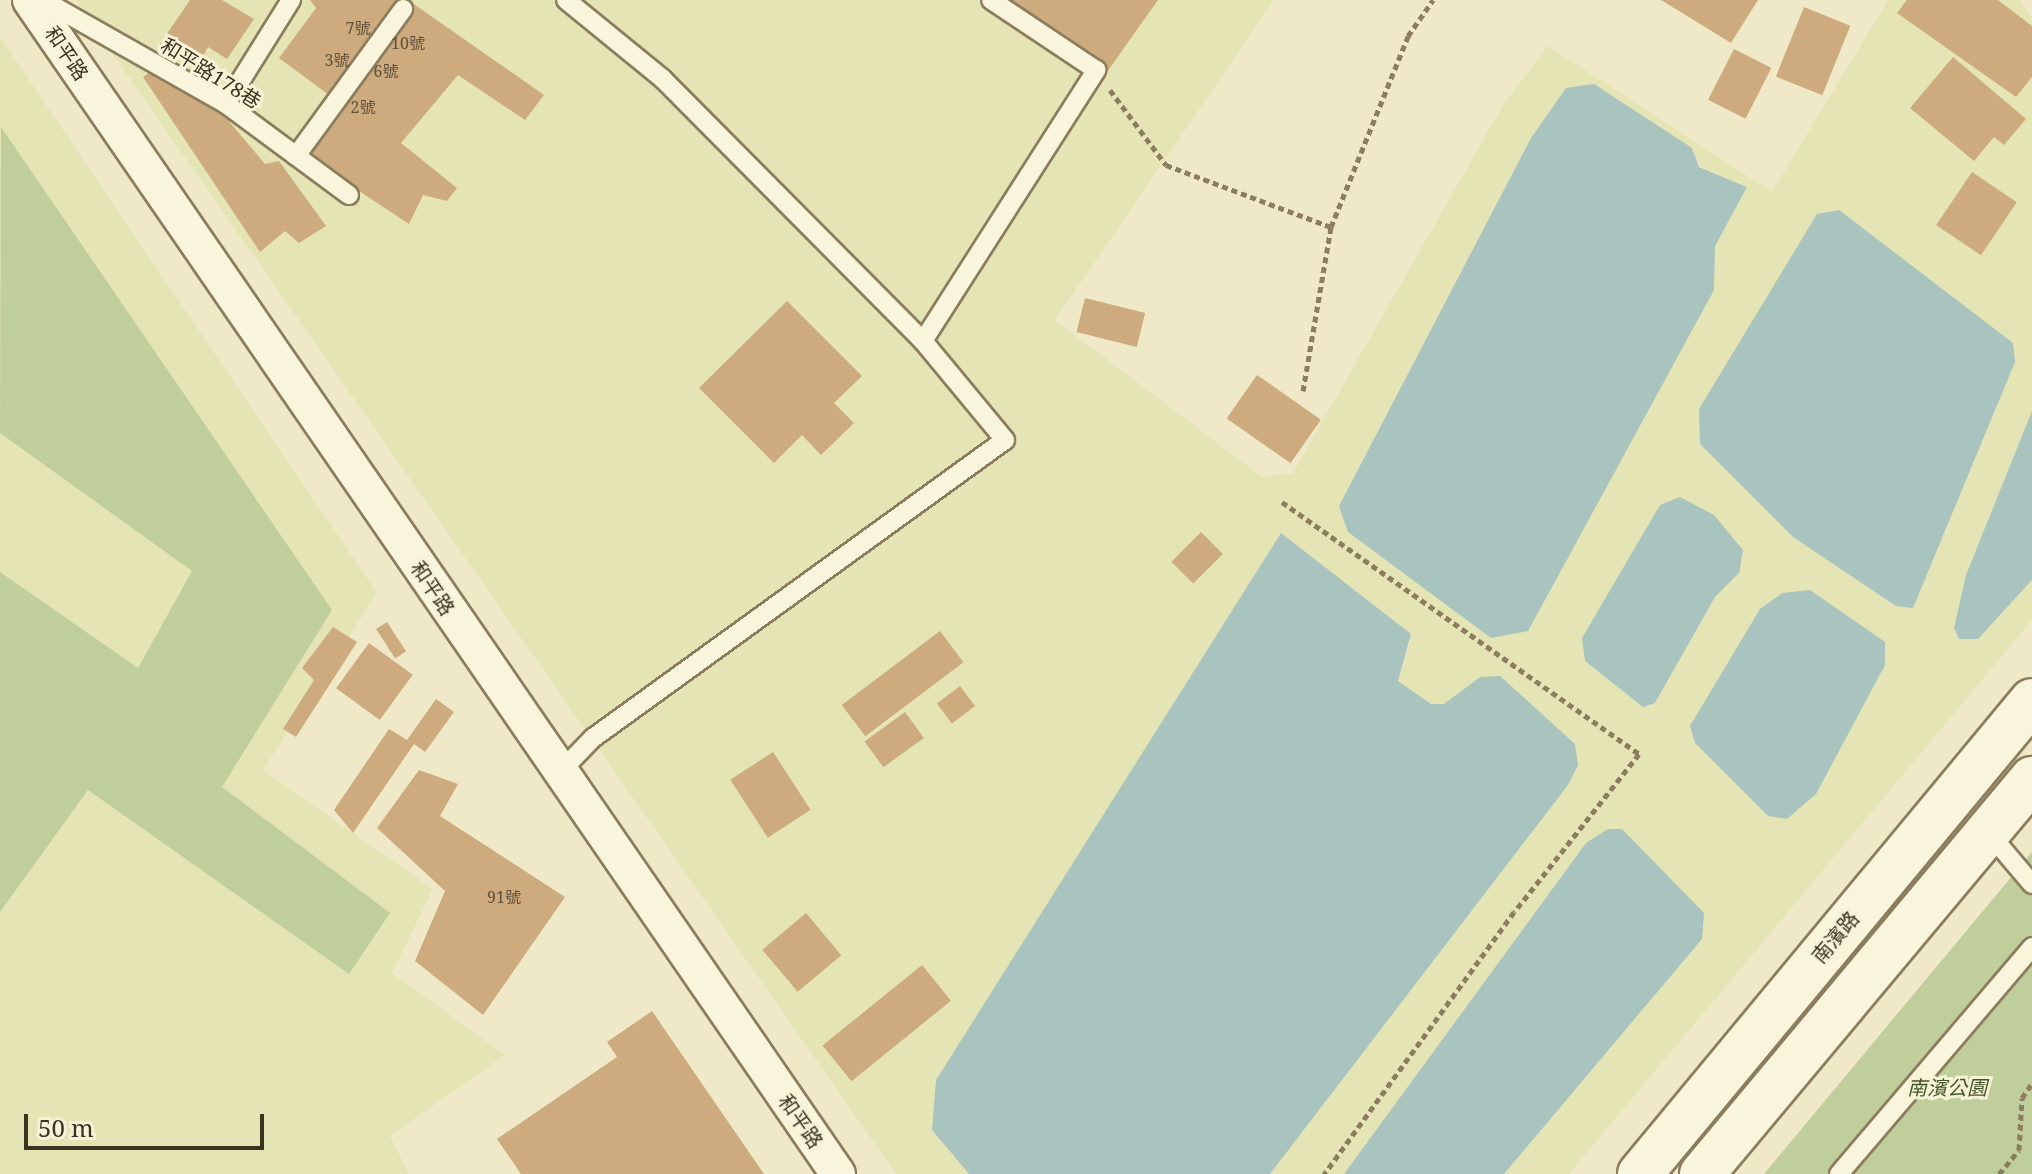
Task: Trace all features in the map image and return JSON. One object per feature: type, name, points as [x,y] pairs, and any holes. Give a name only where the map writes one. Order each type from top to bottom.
[{"type":"main road","name":"南濱路","points":[[1640,1174],[2032,701]]},
{"type":"main road","points":[[1702,1174],[2032,779]]},
{"type":"street","name":"和平路","points":[[30,0],[838,1174]]},
{"type":"lane","name":"和平路178巷","points":[[43,0],[226,104],[349,195]]},
{"type":"lane","points":[[226,104],[291,0]]},
{"type":"lane","points":[[560,772],[593,738],[1005,440],[923,341],[663,79],[566,0]]},
{"type":"lane","points":[[923,341],[1096,70],[991,0]]},
{"type":"lane","points":[[296,156],[403,9]]},
{"type":"lane","points":[[1988,832],[2032,884]]},
{"type":"lane","points":[[1839,1174],[2032,947]]},
{"type":"path","points":[[1303,391],[1331,227],[1408,36],[1433,0]]},
{"type":"path","points":[[1096,70],[1166,165],[1331,227]]},
{"type":"path","points":[[1282,502],[1639,754],[1514,912],[1324,1174]]},
{"type":"path","points":[[1999,1174],[2019,1150],[2022,1098],[2032,1083]]},
{"type":"green space","points":[[75,0],[1274,0],[1055,320],[1262,477],[1293,473],[1503,105],[1548,46],[1772,192],[1888,0],[2020,0],[2032,18],[2032,411],[1966,575],[1978,639],[2032,580],[2032,620],[1569,1174],[1504,1174],[1702,939],[1586,843],[1344,1174],[1270,1174],[1568,785],[1480,677],[1444,704],[1431,705],[1398,681],[1410,642],[1281,534],[936,1080],[932,1130],[969,1174],[896,1174]],"holes":[[[1566,88],[1692,148],[1699,166],[1747,187],[1715,246],[1714,290],[1339,506],[1531,138]],[[1660,505],[1739,573],[1715,597],[1655,703]],[[1951,506],[1947,530],[1896,606]]]},
{"type":"green space","points":[[0,37],[377,593],[263,770],[433,889],[392,973],[505,1055],[390,1136],[409,1174],[0,1174]]},
{"type":"green space","points":[[1,127],[332,610],[222,787],[390,913],[349,974],[88,790],[0,912],[0,572],[138,668],[192,571],[0,433]]},
{"type":"green space","name":"南濱公園","points":[[2032,852],[2032,1174],[1764,1174]]},
{"type":"water","points":[[1594,84],[1692,148],[1699,167],[1747,187],[1715,246],[1714,290],[1528,631],[1491,638],[1348,532],[1339,506],[1531,138],[1566,88]]},
{"type":"water","points":[[1839,210],[2013,343],[2015,362],[1913,608],[1896,606],[1793,537],[1700,444],[1699,409],[1817,214]]},
{"type":"water","points":[[2032,411],[2032,580],[1978,639],[1959,639],[1954,628],[1966,575]]},
{"type":"water","points":[[1680,497],[1714,515],[1743,550],[1739,573],[1715,597],[1655,703],[1643,707],[1585,661],[1582,638],[1660,505]]},
{"type":"water","points":[[1281,533],[1411,634],[1398,681],[1431,704],[1444,704],[1480,677],[1500,676],[1575,744],[1578,765],[1568,785],[1270,1174],[969,1174],[932,1130],[936,1080]]},
{"type":"water","points":[[1810,590],[1885,642],[1885,665],[1816,794],[1787,819],[1768,816],[1695,743],[1690,726],[1760,609],[1782,593]]},
{"type":"water","points":[[1608,829],[1622,829],[1704,913],[1702,939],[1504,1174],[1344,1174],[1586,843]]},
{"type":"building","points":[[190,0],[222,0],[254,19],[227,59],[208,47],[197,68],[160,44]]},
{"type":"building","points":[[310,0],[408,0],[544,95],[525,120],[458,75],[401,143],[457,188],[447,201],[423,195],[409,224],[300,152],[333,98],[279,58],[316,8]]},
{"type":"building","points":[[1005,0],[1158,0],[1107,72]]},
{"type":"building","points":[[1661,0],[1758,0],[1731,43]]},
{"type":"building","points":[[1907,0],[1998,0],[2032,26],[2032,77],[2016,97],[1897,13]]},
{"type":"building","points":[[1804,7],[1850,26],[1822,95],[1776,77]]},
{"type":"building","points":[[1734,49],[1771,68],[1746,119],[1708,100]]},
{"type":"building","points":[[1953,57],[2026,119],[2004,145],[1994,137],[1974,161],[1910,108]]},
{"type":"building","points":[[150,72],[221,112],[265,164],[279,161],[326,226],[299,243],[285,231],[260,252],[143,77]]},
{"type":"building","points":[[1972,172],[2017,202],[1981,255],[1936,225]]},
{"type":"building","points":[[1085,298],[1145,313],[1137,347],[1077,332]]},
{"type":"building","points":[[787,301],[862,376],[834,403],[854,423],[821,455],[802,435],[774,463],[699,388]]},
{"type":"building","points":[[1257,375],[1321,420],[1290,463],[1227,418]]},
{"type":"building","points":[[1201,532],[1223,554],[1193,584],[1171,562]]},
{"type":"building","points":[[387,622],[406,651],[395,658],[376,629]]},
{"type":"building","points":[[333,627],[357,642],[296,737],[283,729],[314,680],[302,668]]},
{"type":"building","points":[[940,631],[963,662],[865,736],[842,705]]},
{"type":"building","points":[[369,643],[413,675],[380,720],[336,688]]},
{"type":"building","points":[[960,686],[975,706],[952,723],[937,703]]},
{"type":"building","points":[[436,699],[454,712],[425,752],[414,744],[353,833],[334,810],[389,729],[407,740]]},
{"type":"building","points":[[905,712],[924,738],[883,767],[865,741]]},
{"type":"building","points":[[773,752],[811,810],[768,838],[730,780]]},
{"type":"building","points":[[419,770],[458,784],[440,816],[565,897],[483,1015],[415,961],[445,891],[377,828]]},
{"type":"building","points":[[806,913],[841,955],[798,992],[762,950]]},
{"type":"building","points":[[922,965],[951,1001],[851,1081],[823,1046]]},
{"type":"building","points":[[652,1011],[764,1174],[521,1174],[497,1139],[617,1057],[607,1042]]}]
